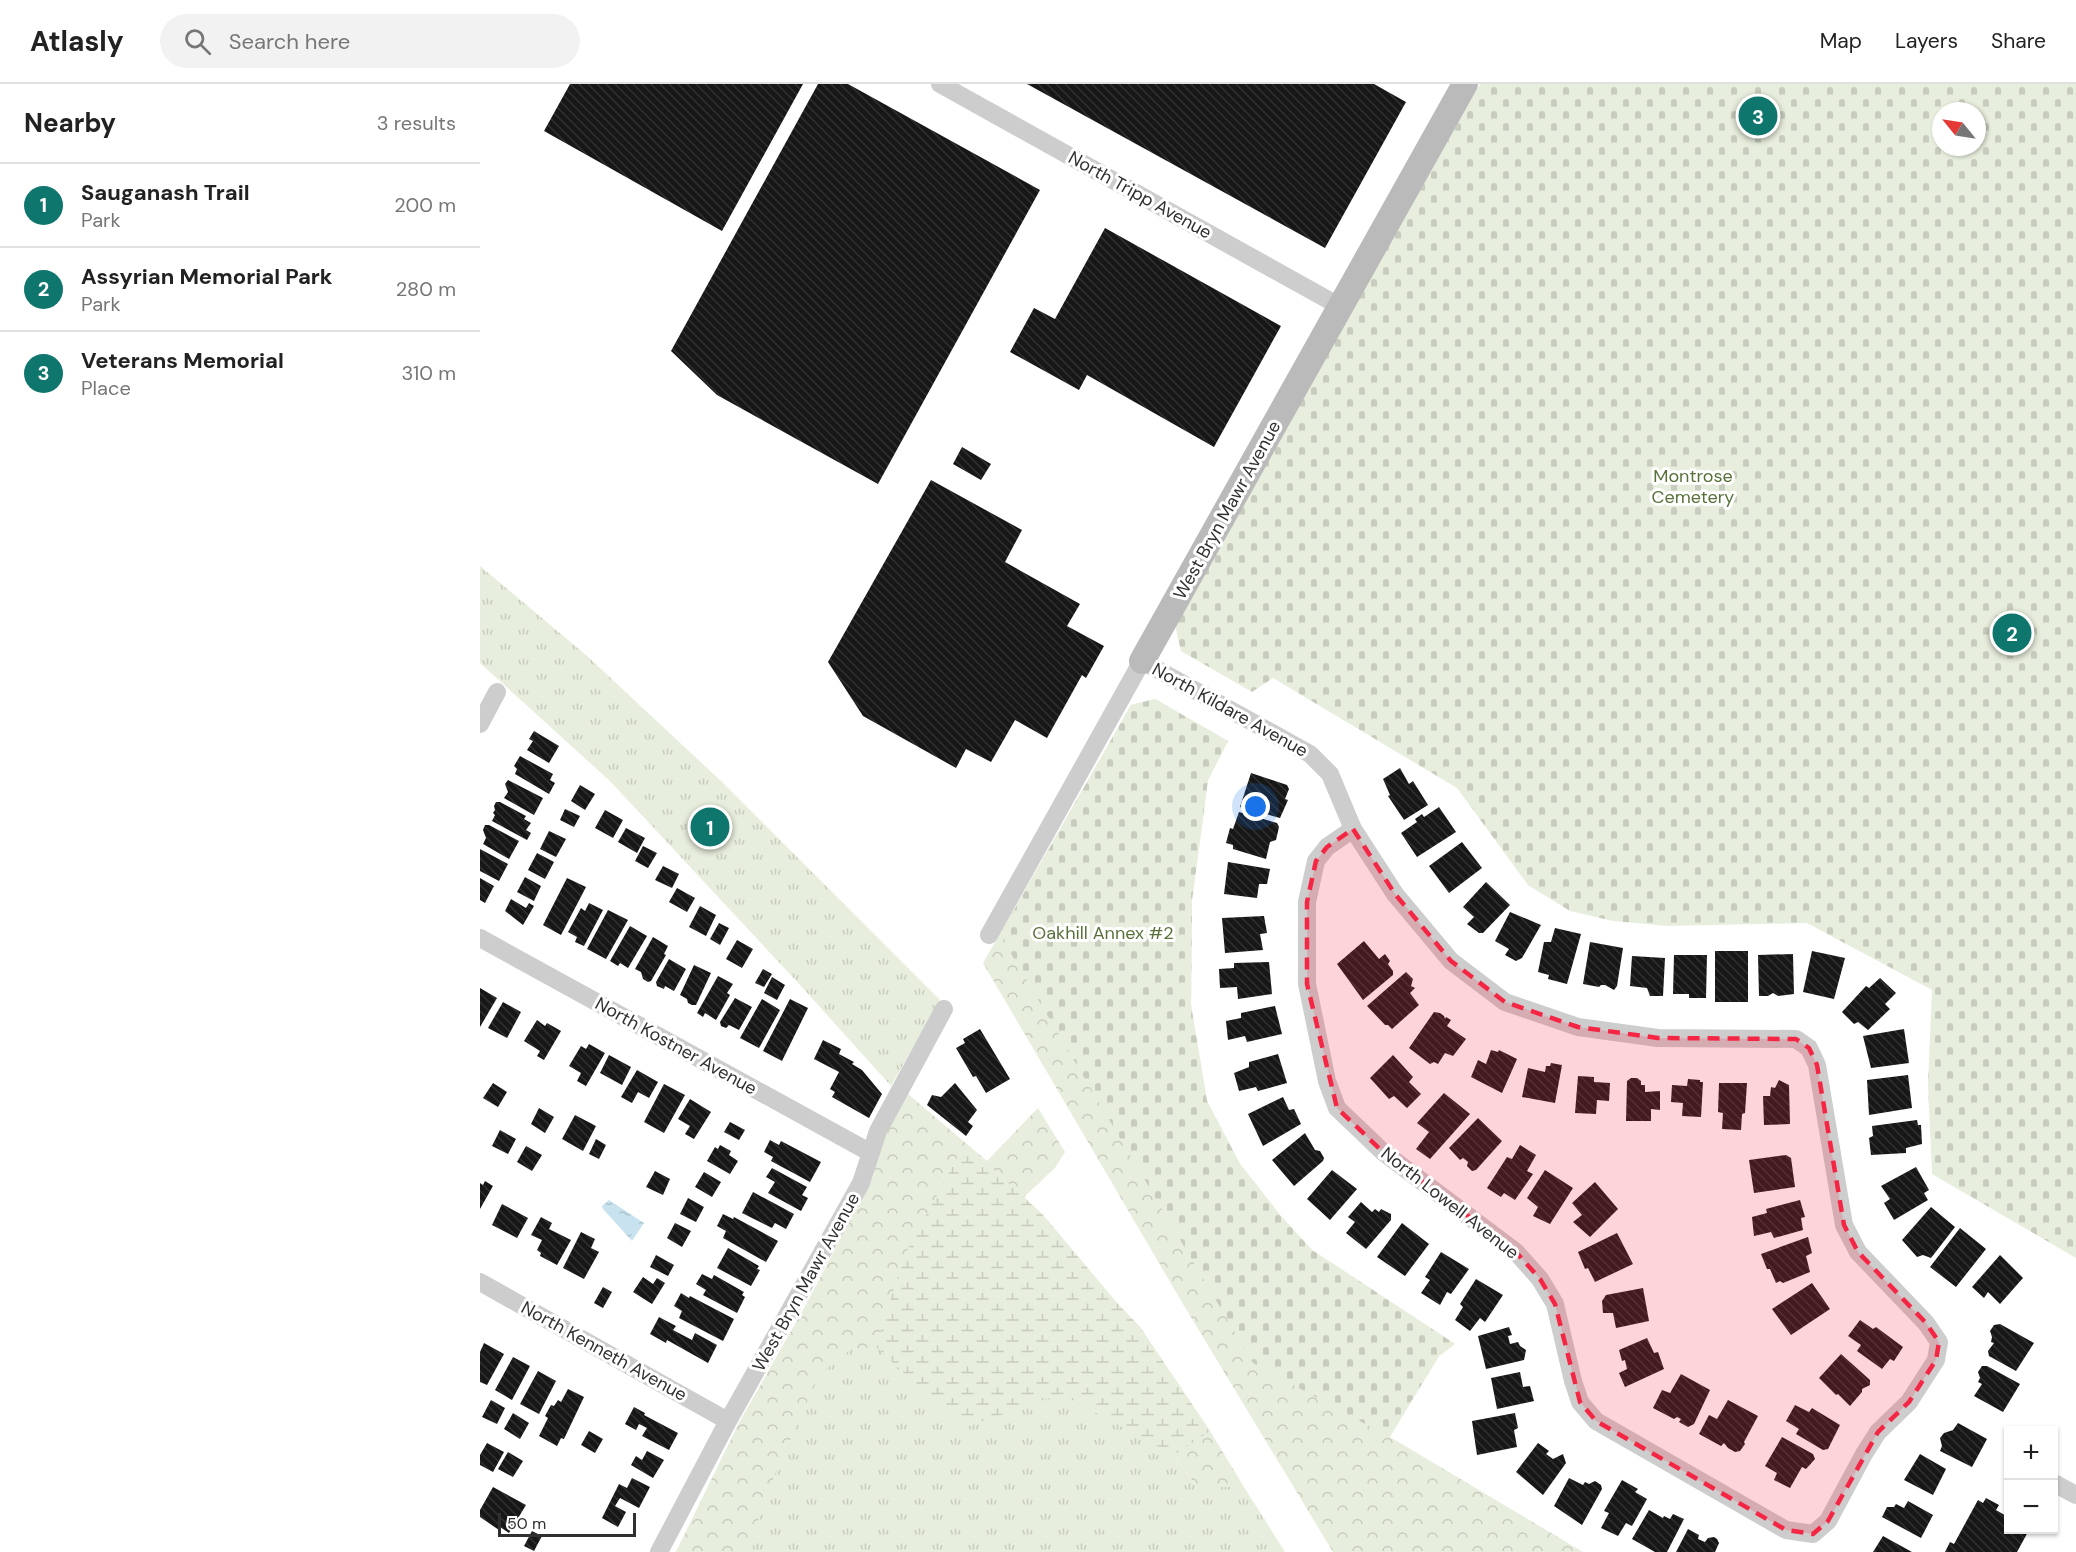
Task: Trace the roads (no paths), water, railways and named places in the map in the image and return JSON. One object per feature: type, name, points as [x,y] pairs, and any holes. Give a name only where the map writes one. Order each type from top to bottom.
[{"type":"street","name":"North Tripp Avenue","points":[[940,84],[1341,307]]},
{"type":"street","name":"West Bryn Mawr Avenue","points":[[989,935],[1465,84]]},
{"type":"street","name":"North Kildare Avenue","points":[[1142,661],[1310,754],[1330,774],[1353,829],[1395,894],[1451,961],[1505,1002],[1578,1027],[1658,1038],[1796,1039],[1809,1048],[1817,1065],[1844,1225],[1858,1252],[1926,1323],[1939,1342],[1936,1360],[1909,1402],[1878,1432],[1828,1521],[1813,1534]]},
{"type":"street","points":[[480,724],[497,692]]},
{"type":"street","name":"North Lowell Avenue","points":[[1353,829],[1327,847],[1316,861],[1307,902],[1307,984],[1327,1081],[1337,1108],[1383,1152],[1516,1252],[1540,1279],[1555,1304],[1580,1402],[1596,1421],[1786,1530],[1813,1534]]},
{"type":"street","name":"North Kostner Avenue","points":[[480,938],[871,1153]]},
{"type":"street","name":"West Bryn Mawr Avenue","points":[[659,1552],[728,1421],[861,1183],[878,1131],[944,1009]]},
{"type":"street","name":"North Kenneth Avenue","points":[[480,1282],[728,1421]]},
{"type":"street","points":[[2058,1485],[2076,1495]]},
{"type":"water","points":[[609,1200],[644,1223],[632,1241],[603,1209],[602,1206]]},
{"type":"place","name":"Veterans Memorial","points":[[1758,116]]},
{"type":"place","name":"Assyrian Memorial Park","points":[[2012,633]]},
{"type":"place","name":"Sauganash Trail","points":[[710,827]]},
{"type":"park label","name":"Montrose Cemetery","points":[[1693,486]]},
{"type":"park label","name":"Oakhill Annex #2","points":[[1103,933]]}]
